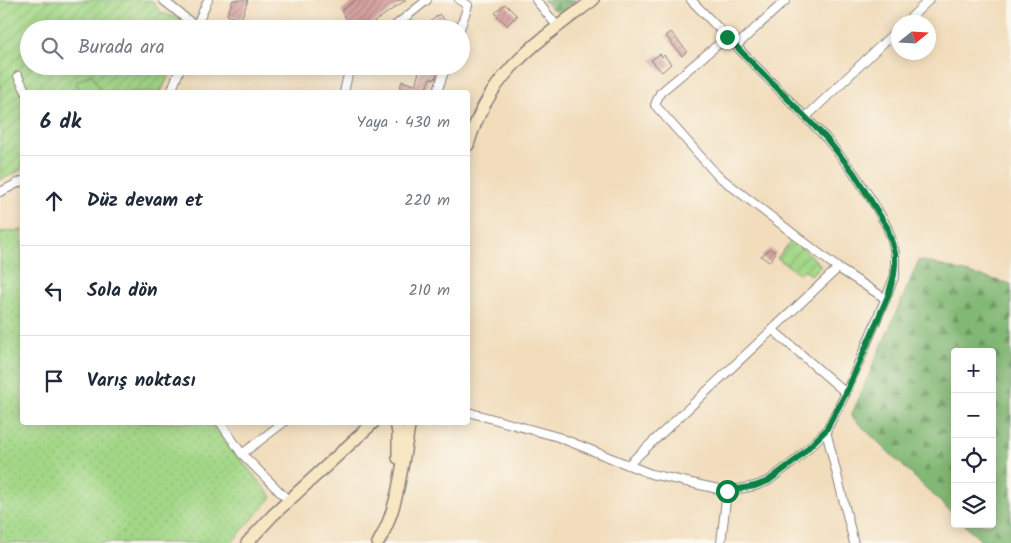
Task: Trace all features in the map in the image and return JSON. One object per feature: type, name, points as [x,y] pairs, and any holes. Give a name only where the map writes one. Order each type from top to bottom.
[{"type":"main road","points":[[470,139],[480,110],[490,92],[507,71],[523,55],[593,0]]},
{"type":"main road","points":[[247,543],[288,500],[371,425]]},
{"type":"main road","points":[[397,425],[398,482]]},
{"type":"main road","points":[[378,543],[386,530],[392,514],[408,425]]},
{"type":"street","points":[[163,0],[187,20]]},
{"type":"street","points":[[200,20],[208,0]]},
{"type":"street","points":[[402,20],[426,0]]},
{"type":"street","points":[[459,0],[468,5],[463,20]]},
{"type":"street","points":[[536,0],[558,27]]},
{"type":"street","points":[[470,413],[558,437],[651,474],[727,491],[755,486],[768,481],[796,460],[826,430],[846,393],[886,299],[894,275],[895,253],[887,227],[854,173],[826,138],[691,0]]},
{"type":"street","points":[[736,46],[786,0]]},
{"type":"street","points":[[914,15],[930,0]]},
{"type":"street","points":[[806,116],[891,36]]},
{"type":"street","points":[[727,37],[660,93],[655,105],[717,175],[838,268],[886,299]]},
{"type":"street","points":[[172,90],[178,75]]},
{"type":"street","points":[[344,90],[348,75]]},
{"type":"street","points":[[438,90],[443,75]]},
{"type":"street","points":[[18,76],[25,90]]},
{"type":"street","points":[[0,192],[20,182]]},
{"type":"street","points":[[628,465],[838,268]]},
{"type":"street","points":[[773,330],[846,393]]},
{"type":"street","points":[[222,425],[242,454],[288,500]]},
{"type":"street","points":[[242,454],[280,425]]},
{"type":"street","points":[[826,430],[854,543]]},
{"type":"street","points":[[721,543],[727,491]]},
{"type":"green space","points":[[0,0],[152,0],[160,12],[180,20],[20,20],[20,75],[169,75],[162,90],[20,90],[20,171],[0,180]]},
{"type":"green space","points":[[543,0],[576,0],[560,12],[551,8]]},
{"type":"green space","points":[[92,75],[100,90],[80,90],[76,82]]},
{"type":"green space","points":[[20,230],[20,425],[212,425],[272,497],[231,543],[0,543],[0,232]]},
{"type":"green space","points":[[792,240],[819,263],[820,267],[811,275],[804,270],[800,274],[777,258]]},
{"type":"green space","points":[[919,260],[1011,284],[1011,543],[983,543],[968,528],[996,528],[996,348],[951,348],[951,512],[851,416]]},
{"type":"building","points":[[233,0],[248,0],[241,20],[227,15]]},
{"type":"building","points":[[356,0],[406,0],[377,20],[347,20],[341,11]]},
{"type":"building","points":[[505,4],[517,16],[507,25],[495,13]]},
{"type":"building","points":[[439,14],[445,20],[433,20]]},
{"type":"building","points":[[671,32],[687,51],[682,56],[666,36]]},
{"type":"building","points":[[660,54],[662,57],[664,55],[671,64],[662,72],[651,60]]},
{"type":"building","points":[[418,75],[436,75],[435,79],[430,78],[426,89],[429,90],[407,90],[400,88],[402,81],[415,85]]},
{"type":"building","points":[[770,249],[776,253],[769,262],[761,256]]},
{"type":"route","points":[[727,37],[806,116],[854,173],[887,227],[895,253],[895,264],[888,296],[846,393],[826,430],[796,460],[768,481],[755,486],[727,491]]}]
